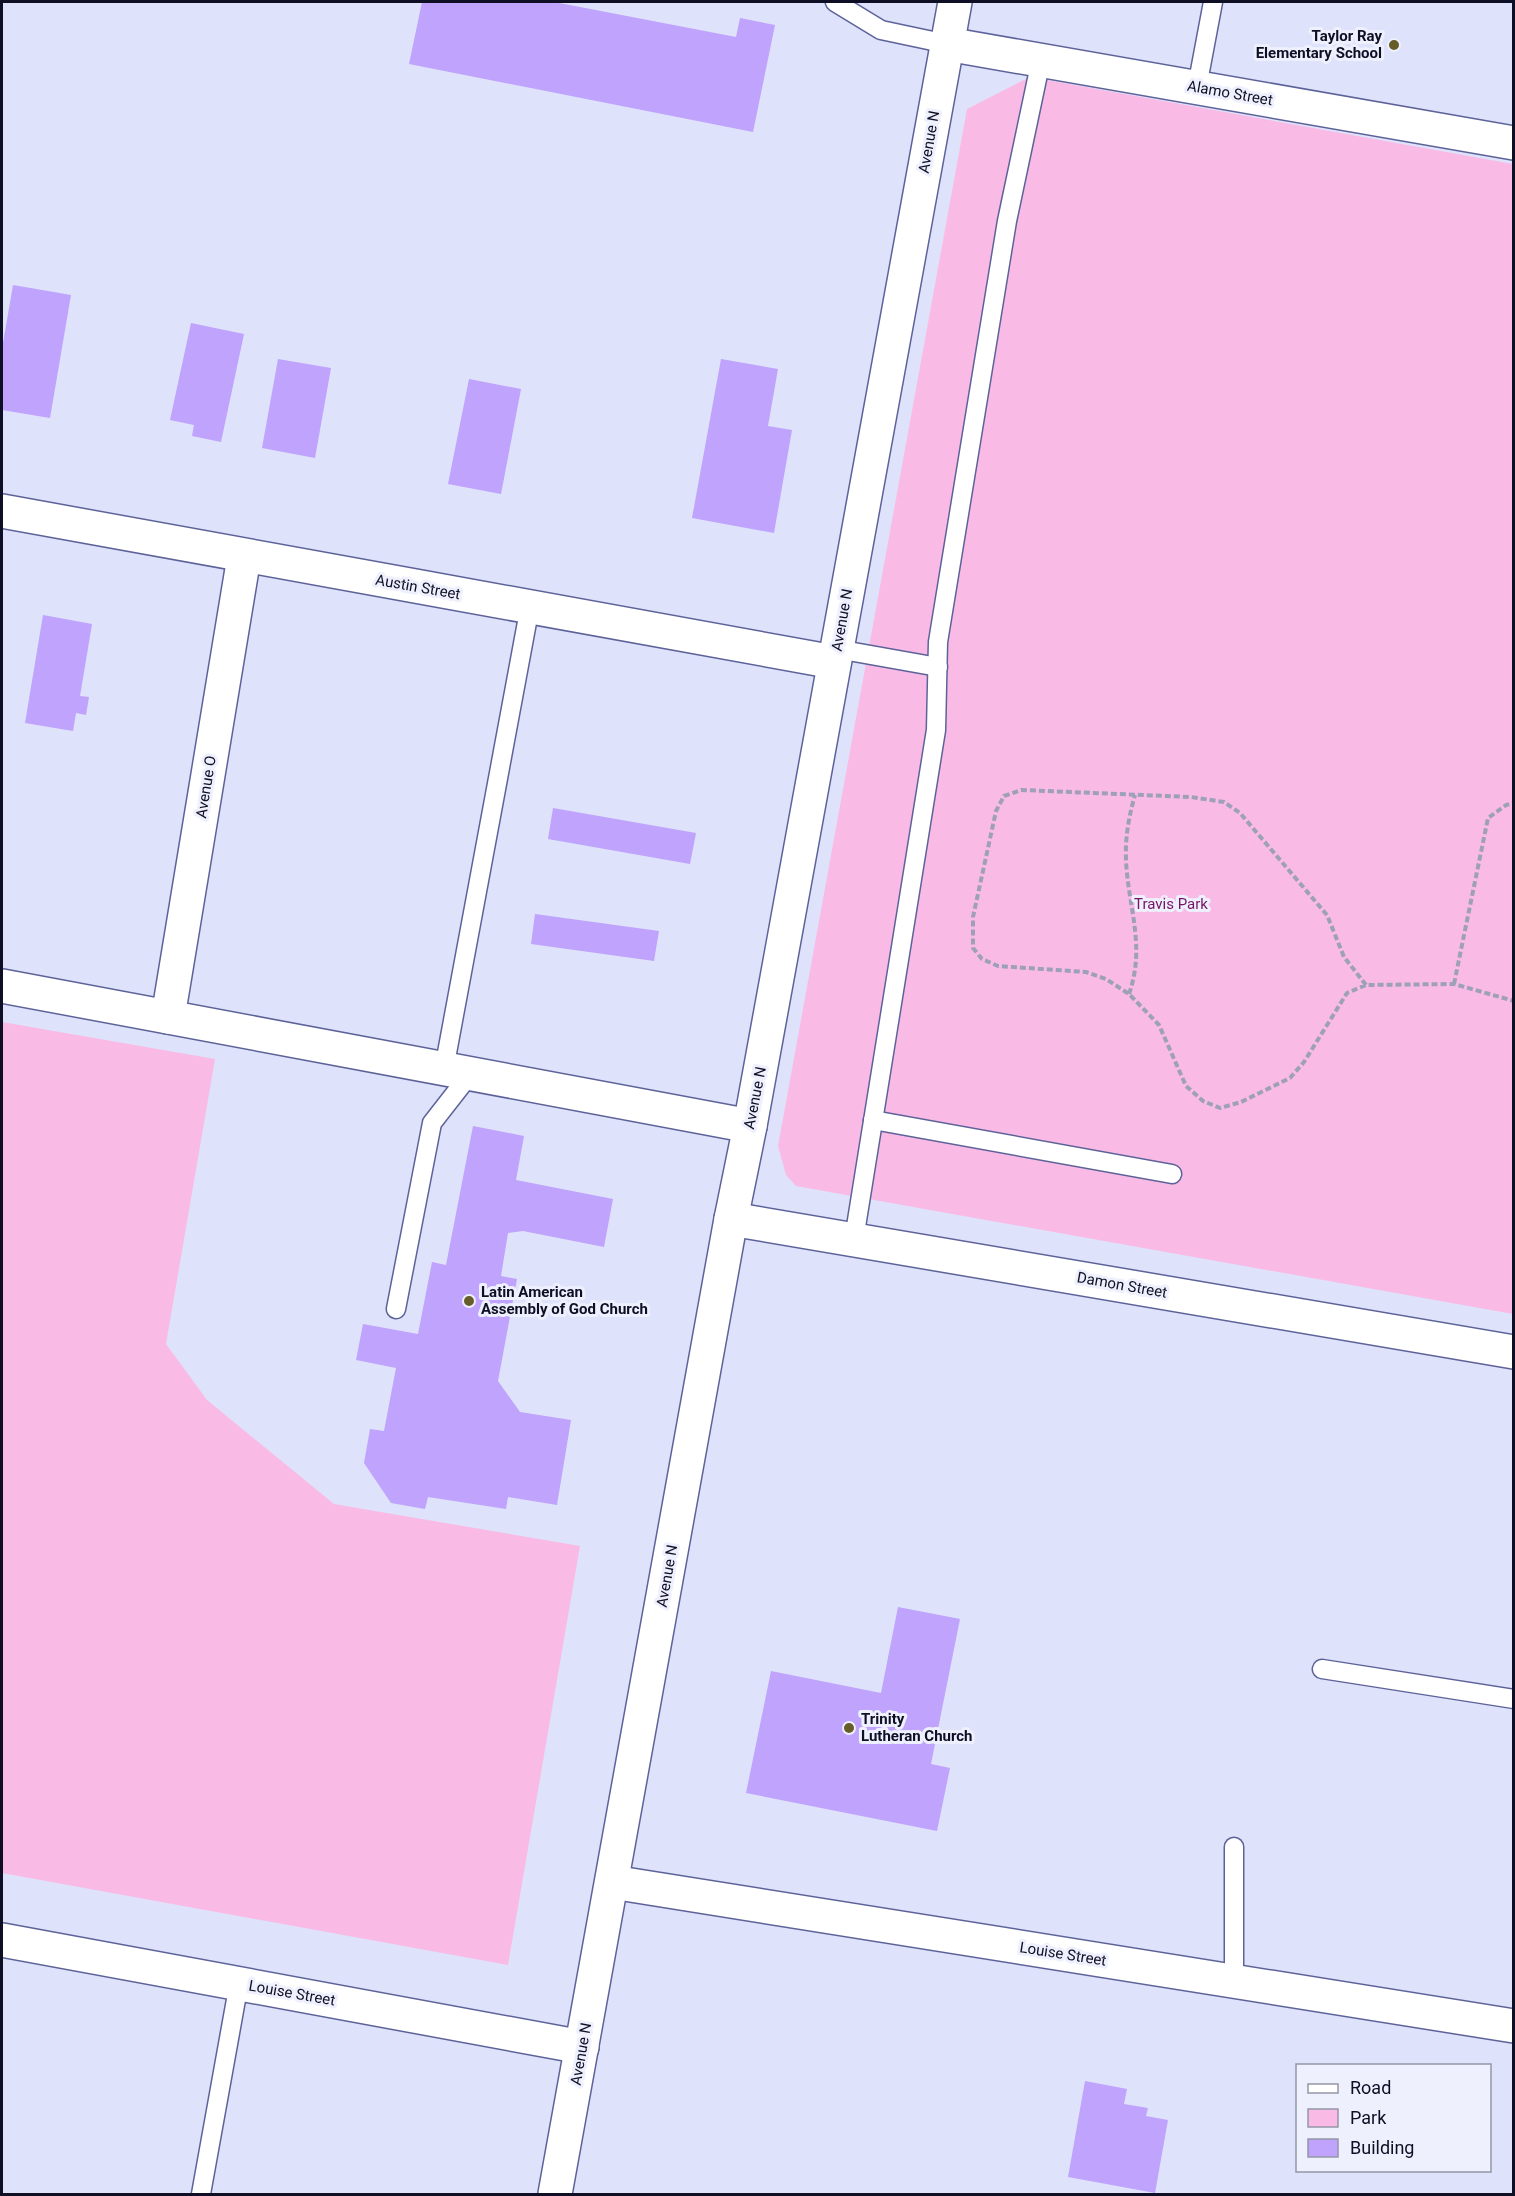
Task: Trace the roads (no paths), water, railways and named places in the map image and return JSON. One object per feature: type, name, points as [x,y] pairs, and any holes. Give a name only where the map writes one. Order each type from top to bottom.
[{"type":"street","name":"Avenue N","points":[[555,2194],[731,1219],[750,1126],[955,2]]},
{"type":"street","name":"Alamo Street","points":[[947,44],[1514,143]]},
{"type":"street","name":"Austin Street","points":[[2,511],[244,557],[836,655]]},
{"type":"street","name":"Avenue O","points":[[168,1017],[244,557]]},
{"type":"street","points":[[2,987],[750,1126]]},
{"type":"street","name":"Damon Street","points":[[731,1219],[1514,1352]]},
{"type":"street","name":"Louise Street","points":[[612,1882],[1514,2026]]},
{"type":"street","name":"Louise Street","points":[[2,1940],[582,2047]]},
{"type":"lane","points":[[835,2],[881,30],[947,44]]},
{"type":"lane","points":[[1197,87],[1213,2]]},
{"type":"lane","points":[[854,1239],[936,730],[938,642],[1007,221],[1041,60]]},
{"type":"lane","points":[[396,1309],[432,1123],[457,1071],[530,606]]},
{"type":"lane","points":[[836,655],[938,667]]},
{"type":"lane","points":[[873,1120],[1173,1174]]},
{"type":"lane","points":[[1322,1669],[1514,1699]]},
{"type":"lane","points":[[1234,1847],[1234,1981]]},
{"type":"lane","points":[[201,2194],[238,1983]]},
{"type":"place","name":"Taylor Ray Elementary School","points":[[1394,45]]},
{"type":"place","name":"Latin American Assembly of God Church","points":[[469,1301]]},
{"type":"place","name":"Trinity Lutheran Church","points":[[849,1728]]},
{"type":"park label","name":"Travis Park","points":[[1171,904]]}]
